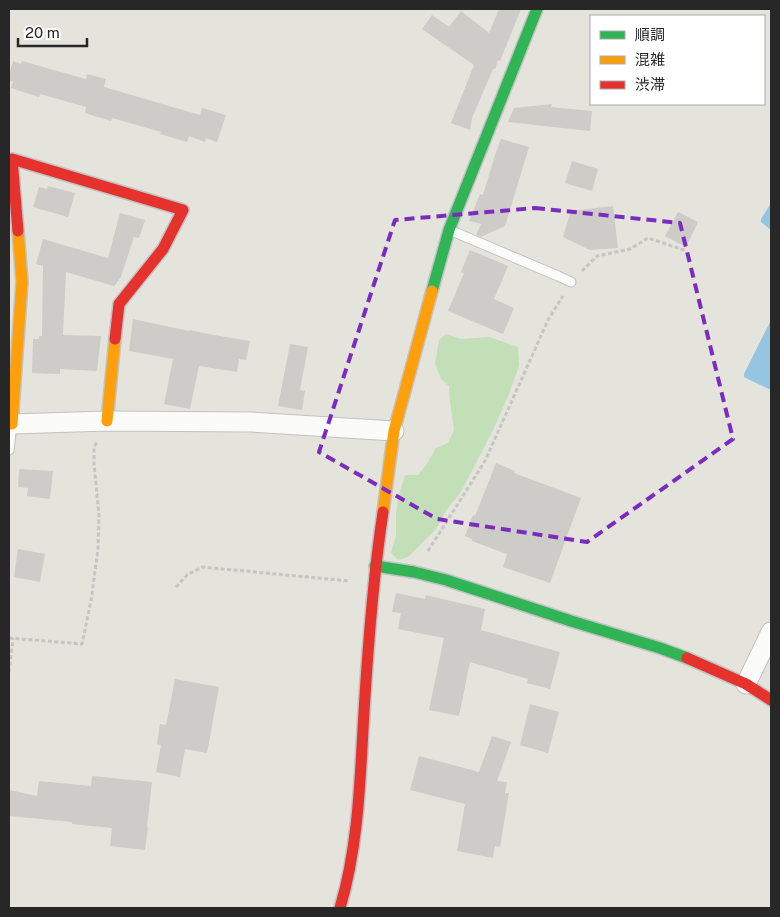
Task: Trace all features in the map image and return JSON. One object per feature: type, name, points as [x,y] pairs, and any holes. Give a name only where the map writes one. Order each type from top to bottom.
[{"type":"street","points":[[340,908],[352,858],[360,792],[375,566],[394,431],[450,230],[537,9]]},
{"type":"street","points":[[107,421],[119,304],[163,249],[183,210],[12,159],[22,282],[10,424],[107,421],[251,422],[394,431]]},
{"type":"street","points":[[375,566],[414,572],[446,580],[660,648],[746,684],[771,700]]},
{"type":"street","points":[[746,684],[771,632]]},
{"type":"lane","points":[[450,230],[571,282]]},
{"type":"lane","points":[[9,450],[10,424]]},
{"type":"path","points":[[414,572],[485,461],[548,320],[571,282],[597,256],[630,249],[648,238],[687,251]]},
{"type":"path","points":[[9,672],[11,638],[82,644],[91,601],[98,549],[99,515],[94,447],[107,421]]},
{"type":"path","points":[[176,587],[187,575],[202,568],[374,583]]},
{"type":"highlighted area","points":[[535,208],[680,223],[733,439],[587,542],[437,519],[319,452],[395,220]]},
{"type":"green space","points":[[446,334],[461,339],[489,337],[518,347],[519,366],[493,430],[461,492],[447,509],[436,529],[408,557],[398,560],[391,553],[396,536],[398,498],[405,475],[418,475],[436,448],[448,443],[454,430],[449,386],[441,379],[435,364],[439,340]]},
{"type":"water","points":[[771,203],[771,230],[761,222],[761,219]]},
{"type":"water","points":[[771,320],[771,390],[744,377],[744,374]]},
{"type":"building","points":[[499,9],[521,9],[500,61],[498,60],[495,69],[493,69],[472,118],[470,130],[451,123],[474,65],[422,29],[432,15],[449,27],[461,11],[489,33]]},
{"type":"building","points":[[13,61],[21,64],[22,61],[86,79],[87,74],[106,79],[104,87],[200,115],[202,108],[226,115],[217,142],[206,138],[205,142],[189,136],[187,142],[160,134],[161,132],[112,118],[111,121],[85,113],[86,107],[40,94],[39,97],[11,88],[13,82],[9,80],[9,75]]},
{"type":"building","points":[[552,104],[551,107],[592,111],[590,131],[508,122],[514,108]]},
{"type":"building","points":[[501,139],[529,147],[505,226],[481,237],[476,235],[481,224],[469,221],[480,194],[483,195]]},
{"type":"building","points":[[572,161],[598,169],[592,191],[565,183]]},
{"type":"building","points":[[48,186],[75,193],[68,217],[33,207],[39,187],[47,189]]},
{"type":"building","points":[[613,206],[618,248],[590,250],[563,237],[571,211]]},
{"type":"building","points":[[678,212],[698,222],[686,247],[665,236]]},
{"type":"building","points":[[120,213],[145,220],[139,238],[134,237],[121,277],[114,286],[66,272],[63,335],[101,336],[97,371],[60,369],[60,374],[32,373],[33,339],[39,339],[39,336],[42,336],[43,266],[36,264],[43,239],[108,258]]},
{"type":"building","points":[[470,250],[508,266],[494,299],[514,308],[503,334],[448,311],[464,273],[461,272]]},
{"type":"building","points":[[133,319],[250,341],[246,360],[239,359],[237,372],[199,366],[190,409],[164,404],[173,359],[129,351]]},
{"type":"building","points":[[290,344],[308,347],[300,390],[305,391],[302,410],[278,406]]},
{"type":"building","points":[[496,463],[515,471],[514,473],[581,498],[550,583],[503,567],[507,554],[472,541],[472,539],[465,536]]},
{"type":"building","points":[[19,469],[53,471],[50,499],[27,496],[28,488],[18,487]]},
{"type":"building","points":[[18,549],[45,554],[40,582],[14,577]]},
{"type":"building","points":[[396,593],[425,599],[426,595],[485,609],[481,630],[560,652],[550,689],[527,683],[528,679],[470,662],[459,716],[429,710],[444,638],[398,629],[401,613],[392,612]]},
{"type":"building","points":[[175,679],[219,687],[207,753],[185,749],[180,777],[156,772],[161,745],[157,744],[160,724],[166,725]]},
{"type":"building","points":[[530,704],[559,712],[548,753],[520,745]]},
{"type":"building","points":[[492,736],[511,742],[497,781],[507,782],[505,793],[509,793],[500,847],[495,846],[493,858],[457,851],[465,804],[410,790],[419,756],[479,772]]},
{"type":"building","points":[[92,776],[152,782],[145,850],[110,846],[112,828],[9,816],[9,790],[37,796],[39,781],[91,786]]},
{"type":"traffic: fast","points":[[432,291],[449,230],[537,9]]},
{"type":"traffic: fast","points":[[375,566],[414,572],[446,580],[687,658]]},
{"type":"traffic: slow","points":[[9,424],[12,424],[22,282],[18,231]]},
{"type":"traffic: slow","points":[[383,512],[394,431],[432,291]]},
{"type":"traffic: slow","points":[[107,421],[115,339]]},
{"type":"traffic: jam","points":[[18,231],[12,159],[183,210],[163,249],[119,304],[115,339]]},
{"type":"traffic: jam","points":[[340,908],[351,860],[358,811],[371,612],[383,512]]},
{"type":"traffic: jam","points":[[687,658],[746,684],[771,700]]}]
